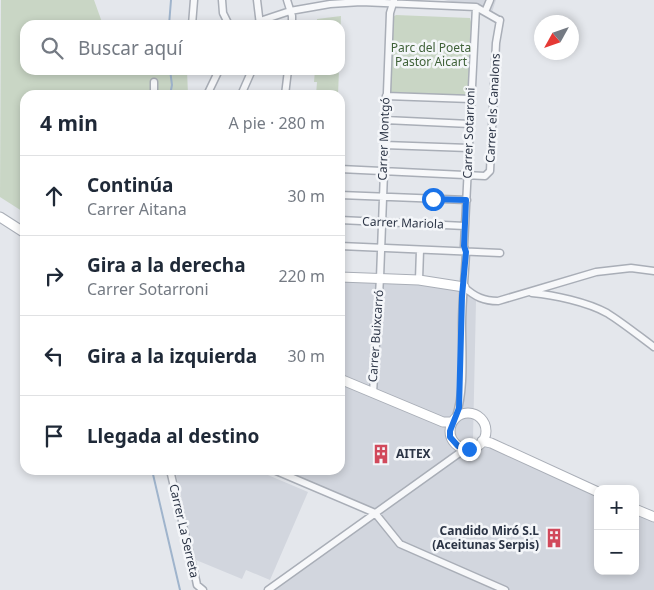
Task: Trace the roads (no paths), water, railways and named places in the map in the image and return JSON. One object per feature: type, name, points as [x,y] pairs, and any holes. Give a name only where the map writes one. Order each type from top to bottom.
[{"type":"main road","points":[[0,217],[20,230]]},
{"type":"main road","points":[[345,277],[419,280],[464,287]]},
{"type":"main road","points":[[345,381],[373,393],[454,419],[469,413],[480,418],[485,429],[486,440]]},
{"type":"main road","points":[[454,419],[450,437],[460,449],[474,448],[486,440]]},
{"type":"main road","points":[[486,440],[594,490]]},
{"type":"main road","points":[[639,511],[654,517]]},
{"type":"street","points":[[192,20],[194,0]]},
{"type":"street","points":[[222,0],[223,13],[226,20]]},
{"type":"street","points":[[257,0],[261,20]]},
{"type":"street","points":[[288,0],[292,20]]},
{"type":"street","points":[[266,20],[290,11],[330,4],[361,2],[393,1],[476,7],[486,12],[490,0]]},
{"type":"street","name":"Carrer Montgó","points":[[380,278],[386,96],[390,14],[393,1]]},
{"type":"street","name":"Carrer Sotarroni","points":[[454,419],[466,252],[464,246],[476,7]]},
{"type":"street","name":"Carrer els Canalons","points":[[468,174],[485,176],[490,171],[498,20],[486,12]]},
{"type":"street","points":[[209,90],[217,75]]},
{"type":"street","points":[[243,90],[250,75]]},
{"type":"street","points":[[286,90],[288,75]]},
{"type":"street","points":[[154,82],[155,90]]},
{"type":"street","points":[[386,96],[471,99]]},
{"type":"street","points":[[385,120],[470,124]]},
{"type":"street","points":[[384,145],[469,148]]},
{"type":"street","points":[[345,169],[468,174]]},
{"type":"street","points":[[345,195],[466,200]]},
{"type":"street","name":"Carrer Mariola","points":[[345,220],[465,226]]},
{"type":"street","points":[[345,246],[500,253]]},
{"type":"street","points":[[419,280],[420,250]]},
{"type":"street","points":[[464,287],[478,298],[503,300],[602,271],[631,268],[654,271]]},
{"type":"street","name":"Carrer Buixcarró","points":[[373,393],[380,278]]},
{"type":"street","points":[[528,292],[551,296],[598,309],[620,322],[654,347]]},
{"type":"street","points":[[268,590],[460,449]]},
{"type":"street","name":"Carrer La Serreta","points":[[171,475],[197,585],[204,590]]},
{"type":"street","points":[[286,475],[375,513],[400,544],[505,590]]},
{"type":"waterway","points":[[169,20],[171,0]]},
{"type":"waterway","points":[[171,75],[171,90]]},
{"type":"waterway","points":[[153,475],[180,590]]},
{"type":"place","name":"AITEX","points":[[381,454]]},
{"type":"place","name":"Candido Miró S.L (Aceitunas Serpis)","points":[[554,538]]},
{"type":"park label","name":"Parc del Poeta Pastor Aicart","points":[[431,55]]}]
